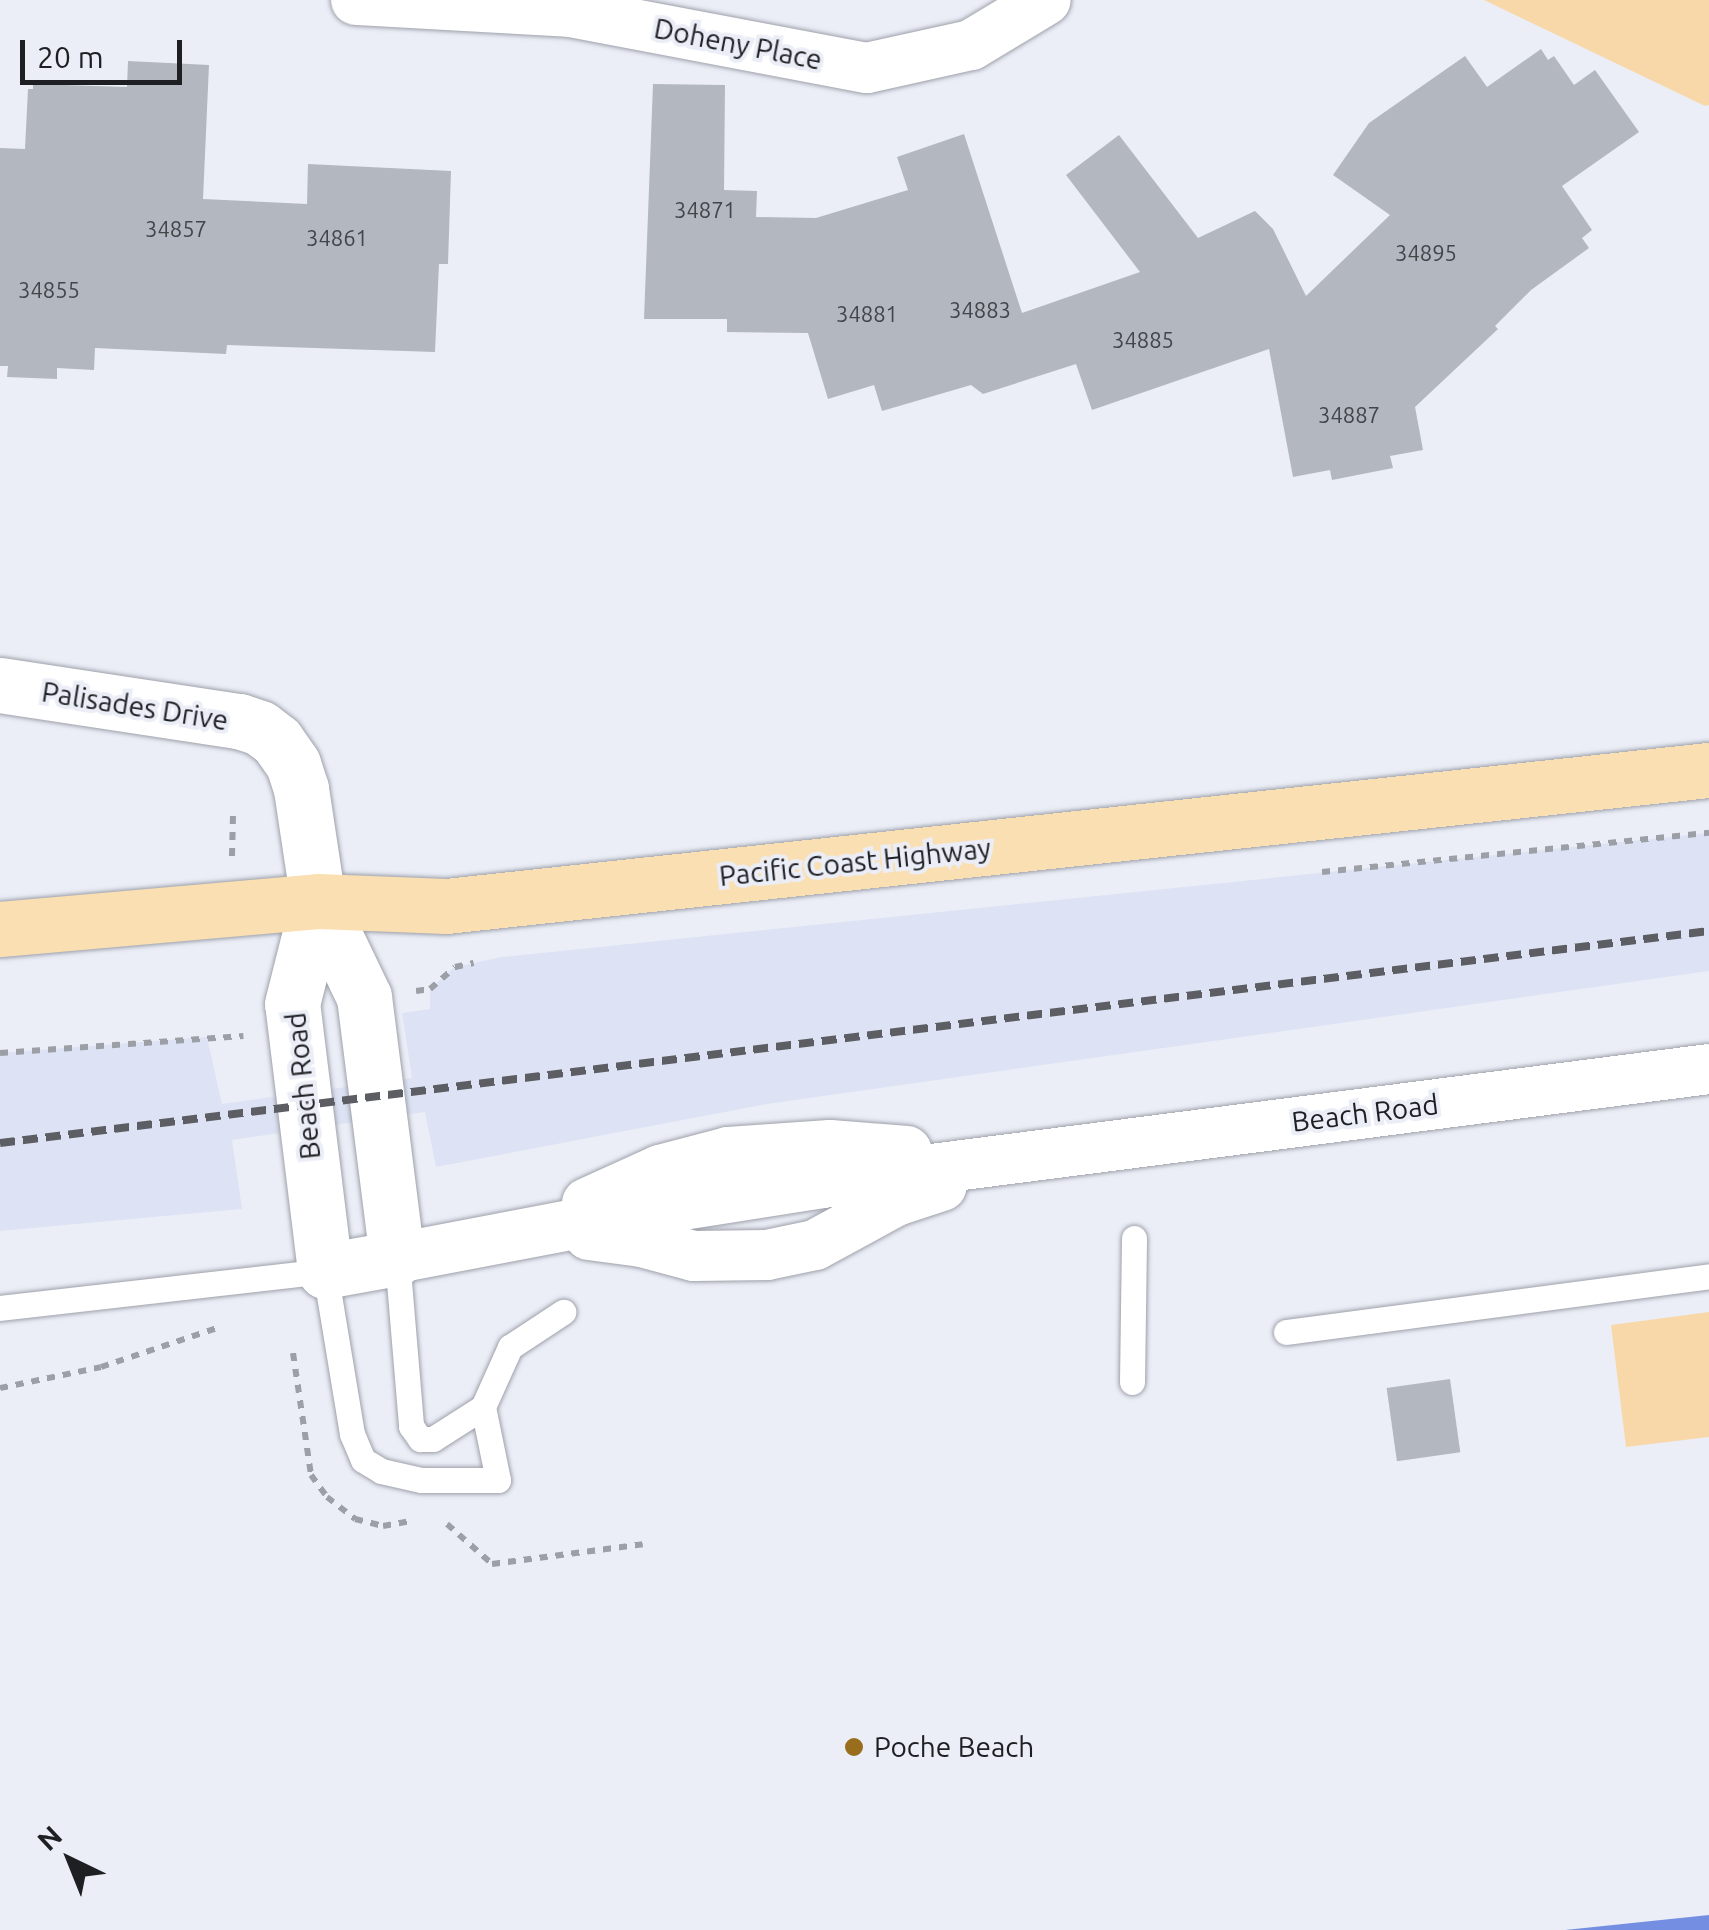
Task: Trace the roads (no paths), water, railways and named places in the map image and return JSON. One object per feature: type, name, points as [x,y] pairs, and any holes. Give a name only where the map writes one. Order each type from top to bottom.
[{"type":"main road","name":"Pacific Coast Highway","points":[[0,929],[318,901],[446,906],[1709,770]]},
{"type":"street","name":"Doheny Place","points":[[356,0],[570,12],[867,68],[971,46],[1046,0]]},
{"type":"street","name":"Palisades Drive","points":[[0,685],[239,721],[260,728],[277,741],[293,764],[301,789],[318,901]]},
{"type":"street","points":[[318,901],[364,996],[397,1258]]},
{"type":"street","name":"Beach Road","points":[[318,901],[292,1004],[325,1270],[638,1212],[1709,1069]]},
{"type":"street","name":"Beach Road","points":[[539,1232],[621,1238],[694,1256],[768,1255],[815,1245],[896,1201],[1022,1158]]},
{"type":"lane","points":[[1132,1382],[1134,1238]]},
{"type":"lane","points":[[397,1258],[411,1426],[420,1439],[433,1439],[483,1407],[510,1348],[563,1312]]},
{"type":"lane","points":[[0,1308],[325,1270],[352,1434],[363,1460],[381,1471],[421,1480],[498,1480],[483,1407]]},
{"type":"lane","points":[[1286,1332],[1709,1276]]},
{"type":"water","points":[[1709,1915],[1709,1930],[1565,1930]]},
{"type":"railway","points":[[0,1143],[1709,931]]},
{"type":"place","name":"Poche Beach","points":[[854,1747]]}]
